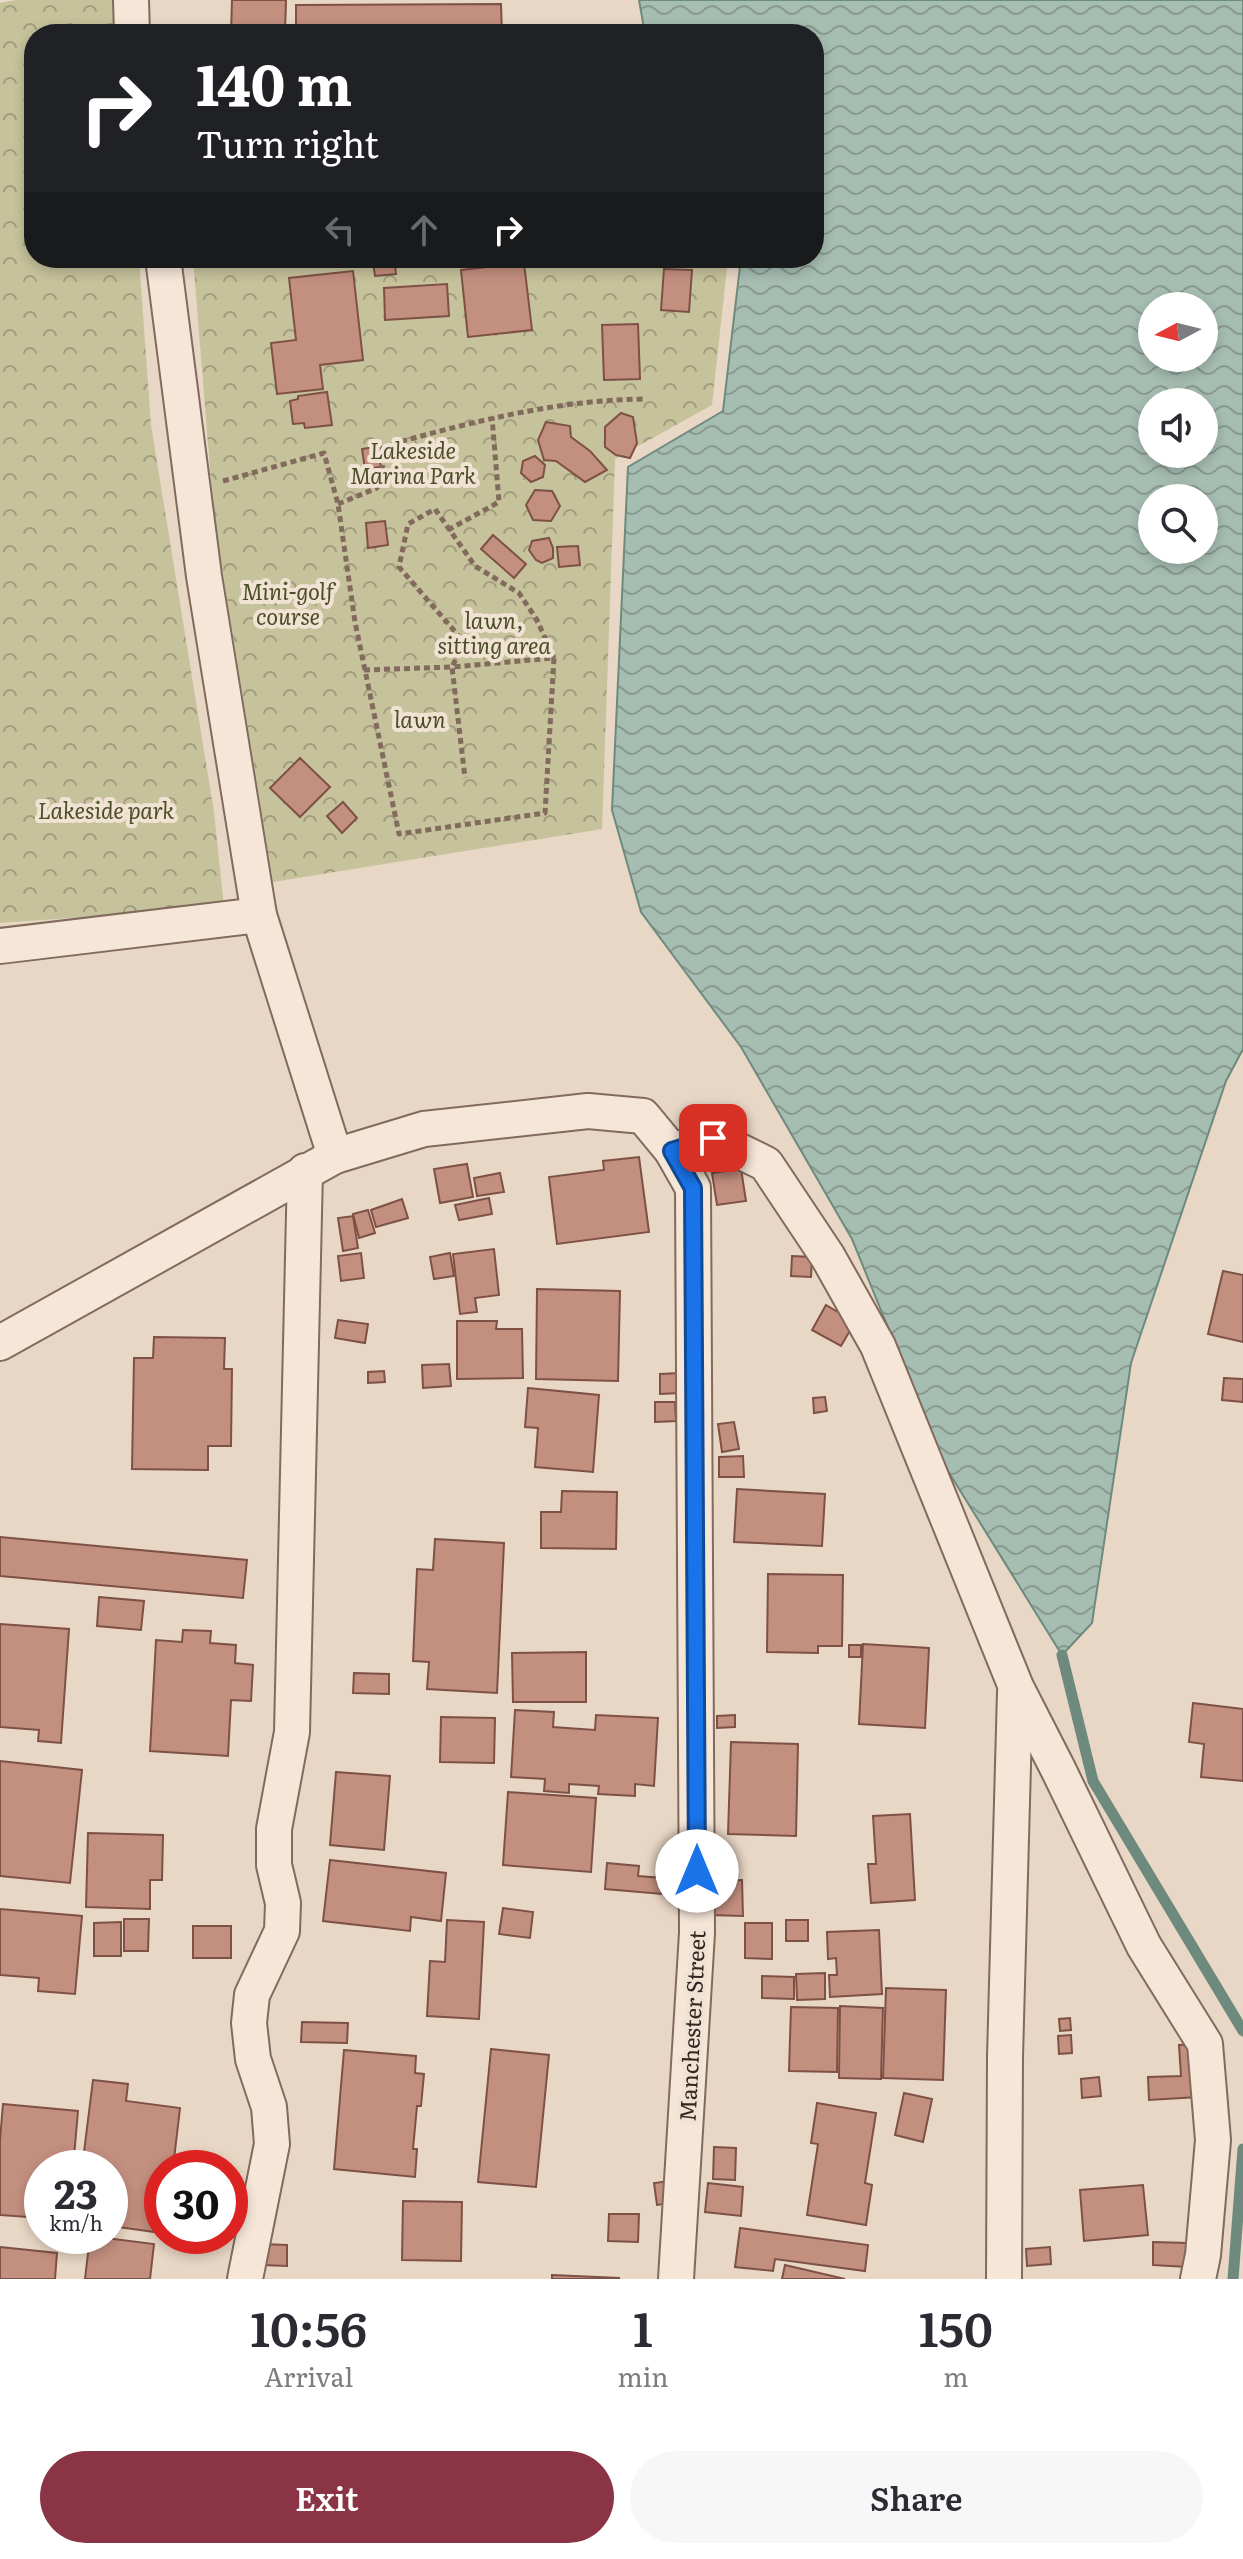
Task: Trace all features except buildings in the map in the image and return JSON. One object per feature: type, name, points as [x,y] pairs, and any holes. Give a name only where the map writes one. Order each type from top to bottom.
[{"type":"street","points":[[131,0],[132,24]]},
{"type":"street","points":[[0,1343],[335,1156],[259,915],[204,576],[164,268]]},
{"type":"street","points":[[0,946],[259,915]]},
{"type":"street","name":"Manchester Street","points":[[335,1156],[424,1129],[588,1111],[643,1116],[672,1151],[693,1188],[697,1917],[676,2279]]},
{"type":"street","points":[[672,1151],[713,1138],[766,1164],[828,1257],[878,1346],[1016,1687],[1144,1946],[1205,2044],[1213,2140],[1198,2279]]},
{"type":"street","points":[[245,2279],[272,2144],[269,2107],[253,2059],[249,2023],[252,1995],[282,1931],[283,1903],[274,1865],[274,1829],[292,1732],[305,1171]]},
{"type":"street","points":[[1004,2279],[1005,2057],[1016,1687]]},
{"type":"path","points":[[338,504],[377,488],[388,445],[492,417],[602,400],[644,399]]},
{"type":"path","points":[[448,530],[499,502],[492,417]]},
{"type":"path","points":[[211,484],[324,453],[338,504],[364,670],[399,834],[545,813],[554,658],[537,620],[519,593],[475,566],[435,509],[408,524],[399,567],[464,642],[452,667],[465,778]]},
{"type":"path","points":[[364,670],[452,667],[554,658]]},
{"type":"green space","name":"Lakeside park","points":[[16,0],[120,0],[121,24],[24,24],[24,268],[140,268],[151,425],[214,812],[224,907],[0,923],[0,3]]},
{"type":"green space","name":"Lakeside Marina Park","points":[[194,268],[727,268],[712,405],[615,459],[602,829],[273,882],[214,518]]},
{"type":"water","points":[[639,0],[1243,0],[1243,1049],[1226,1081],[1131,1363],[1092,1623],[1062,1655],[943,1463],[852,1239],[741,1047],[641,912],[612,810],[628,467],[723,411],[740,268],[824,268],[824,24],[643,24]]},
{"type":"waterway","points":[[1062,1655],[1093,1781],[1243,2031]]},
{"type":"waterway","points":[[1233,2279],[1243,2149]]},
{"type":"route","points":[[697,1871],[693,1188],[672,1151],[713,1138]]},
{"type":"park label","name":"Mini-golf course","points":[[288,602]]},
{"type":"park label","name":"lawn, sitting area","points":[[494,632]]},
{"type":"park label","name":"lawn","points":[[420,718]]}]
